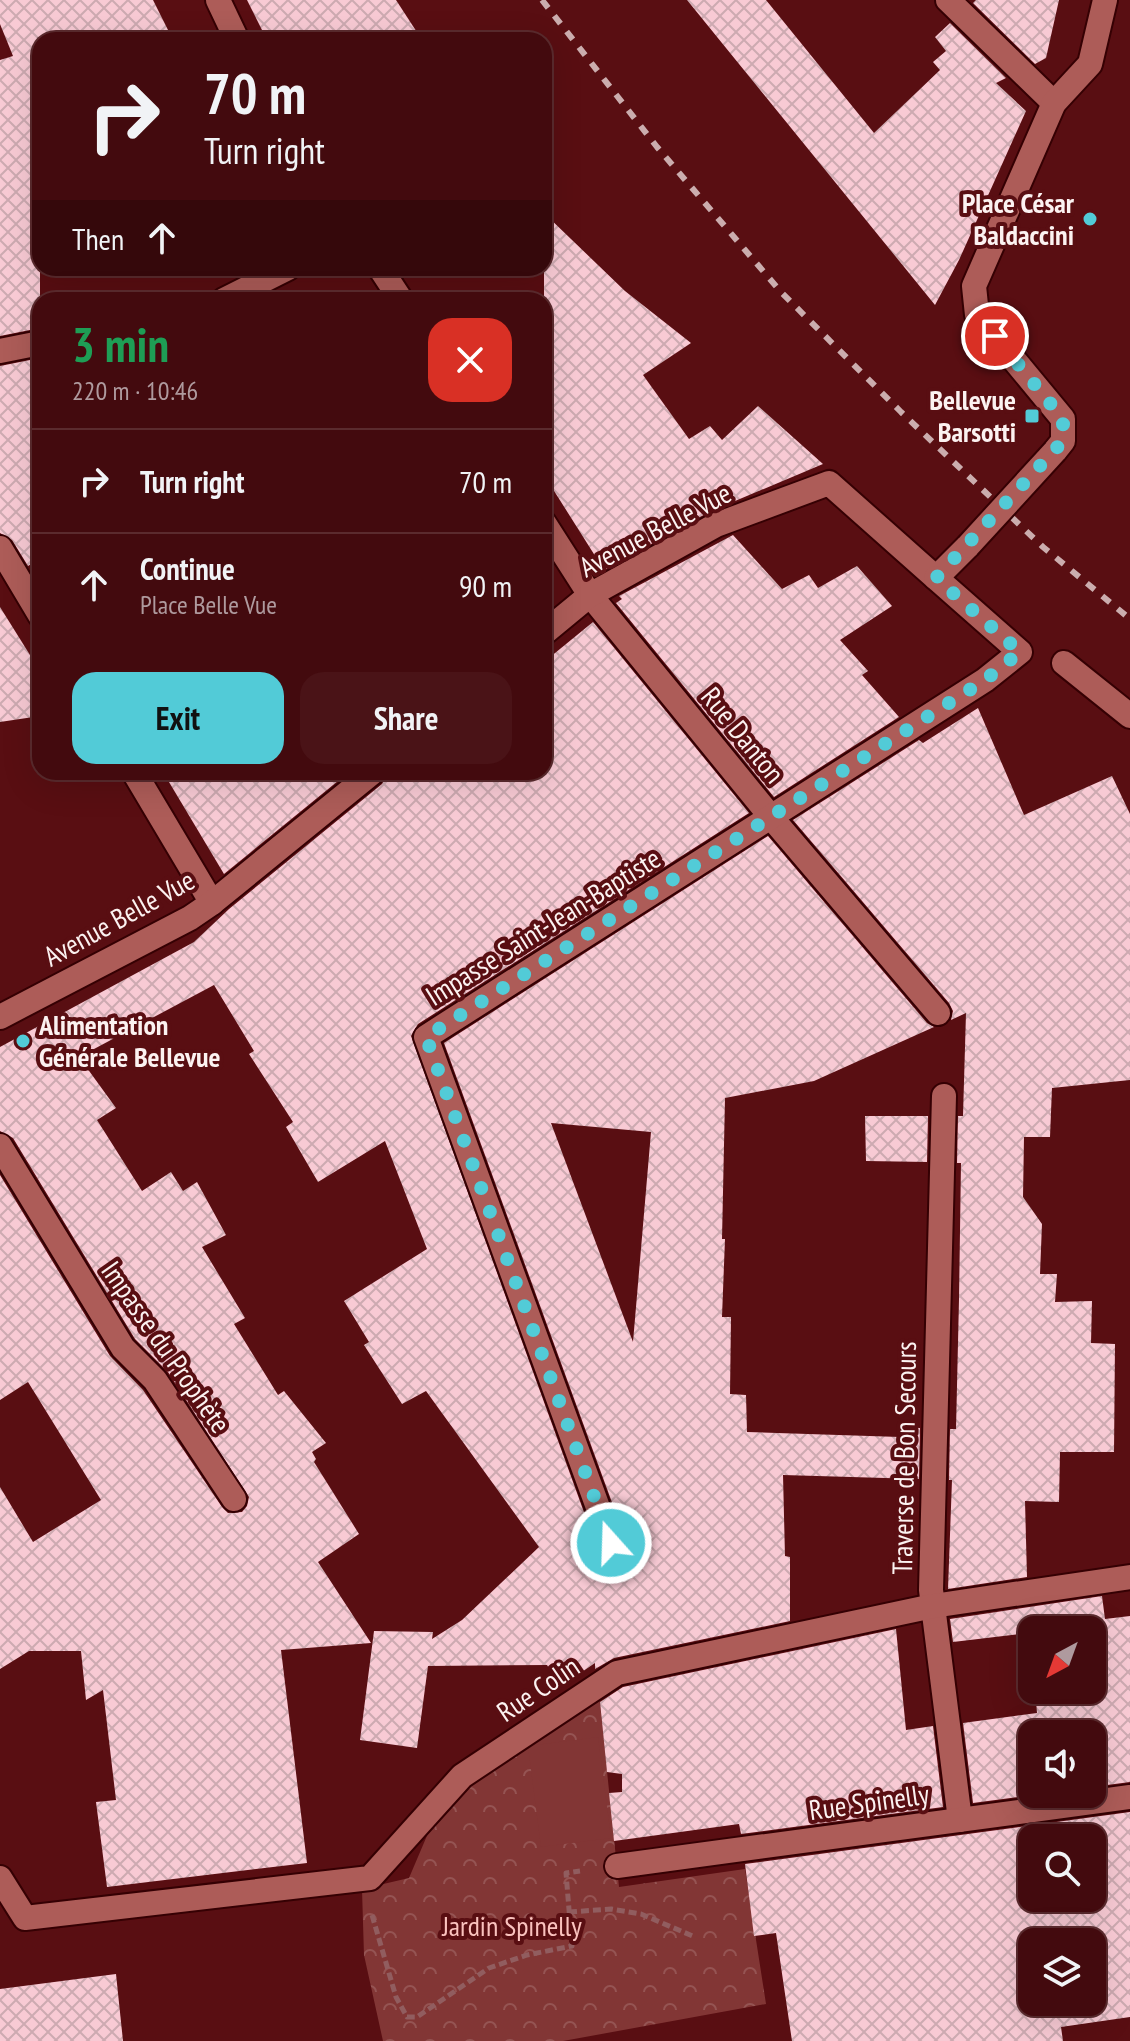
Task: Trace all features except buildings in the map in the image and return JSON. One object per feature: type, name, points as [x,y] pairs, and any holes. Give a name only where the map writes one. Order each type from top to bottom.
[{"type":"street","points":[[218,0],[233,32]]},
{"type":"street","points":[[948,0],[1054,103]]},
{"type":"street","points":[[936,578],[1063,441],[1063,419],[977,315],[974,286],[1054,103],[1090,64],[1105,0]]},
{"type":"street","points":[[240,292],[272,276]]},
{"type":"street","points":[[0,351],[32,345]]},
{"type":"street","name":"Avenue Belle Vue","points":[[552,626],[590,595],[716,525],[829,483],[936,578]]},
{"type":"street","name":"Rue Danton","points":[[552,536],[590,595],[771,817],[938,1013]]},
{"type":"street","points":[[0,548],[32,602]]},
{"type":"street","name":"Impasse Saint-Jean-Baptiste","points":[[611,1543],[426,1037],[985,680],[1020,652],[936,578]]},
{"type":"street","points":[[1064,663],[1130,716]]},
{"type":"street","points":[[139,780],[212,903]]},
{"type":"street","name":"Avenue Belle Vue","points":[[0,1017],[190,918],[363,780]]},
{"type":"street","name":"Traverse de Bon Secours","points":[[944,1096],[931,1590],[960,1820]]},
{"type":"street","name":"Impasse du Prophète","points":[[0,1146],[123,1348],[155,1380],[234,1499]]},
{"type":"street","name":"Rue Colin","points":[[370,1878],[462,1776],[617,1673],[933,1606],[1130,1577]]},
{"type":"street","name":"Rue Spinelly","points":[[617,1866],[1130,1797]]},
{"type":"street","points":[[0,1878],[25,1918],[370,1878]]},
{"type":"path","points":[[370,1878],[371,1912],[396,1997],[407,2017],[417,2017],[489,1968],[527,1955],[572,1946],[566,1873],[617,1866]]},
{"type":"path","points":[[569,1912],[611,1909],[641,1914],[695,1937]]},
{"type":"green space","name":"Jardin Spinelly","points":[[599,1694],[619,1887],[745,1869],[766,2004],[563,2041],[383,2041],[364,1955],[362,1889],[409,1878],[429,1831],[460,1792]]},
{"type":"green space","points":[[598,1737],[611,1838],[541,1847],[528,1746]]},
{"type":"railway","points":[[542,0],[657,147],[781,292],[1043,547],[1130,619]]},
{"type":"place","name":"Place César Baldaccini","points":[[1090,219]]},
{"type":"place","name":"Bellevue Barsotti","points":[[1032,416]]},
{"type":"place","name":"Alimentation Générale Bellevue","points":[[23,1041]]},
{"type":"route","points":[[611,1543],[426,1037],[985,680],[1020,652],[936,578],[1063,441],[1063,419],[995,336]]}]
